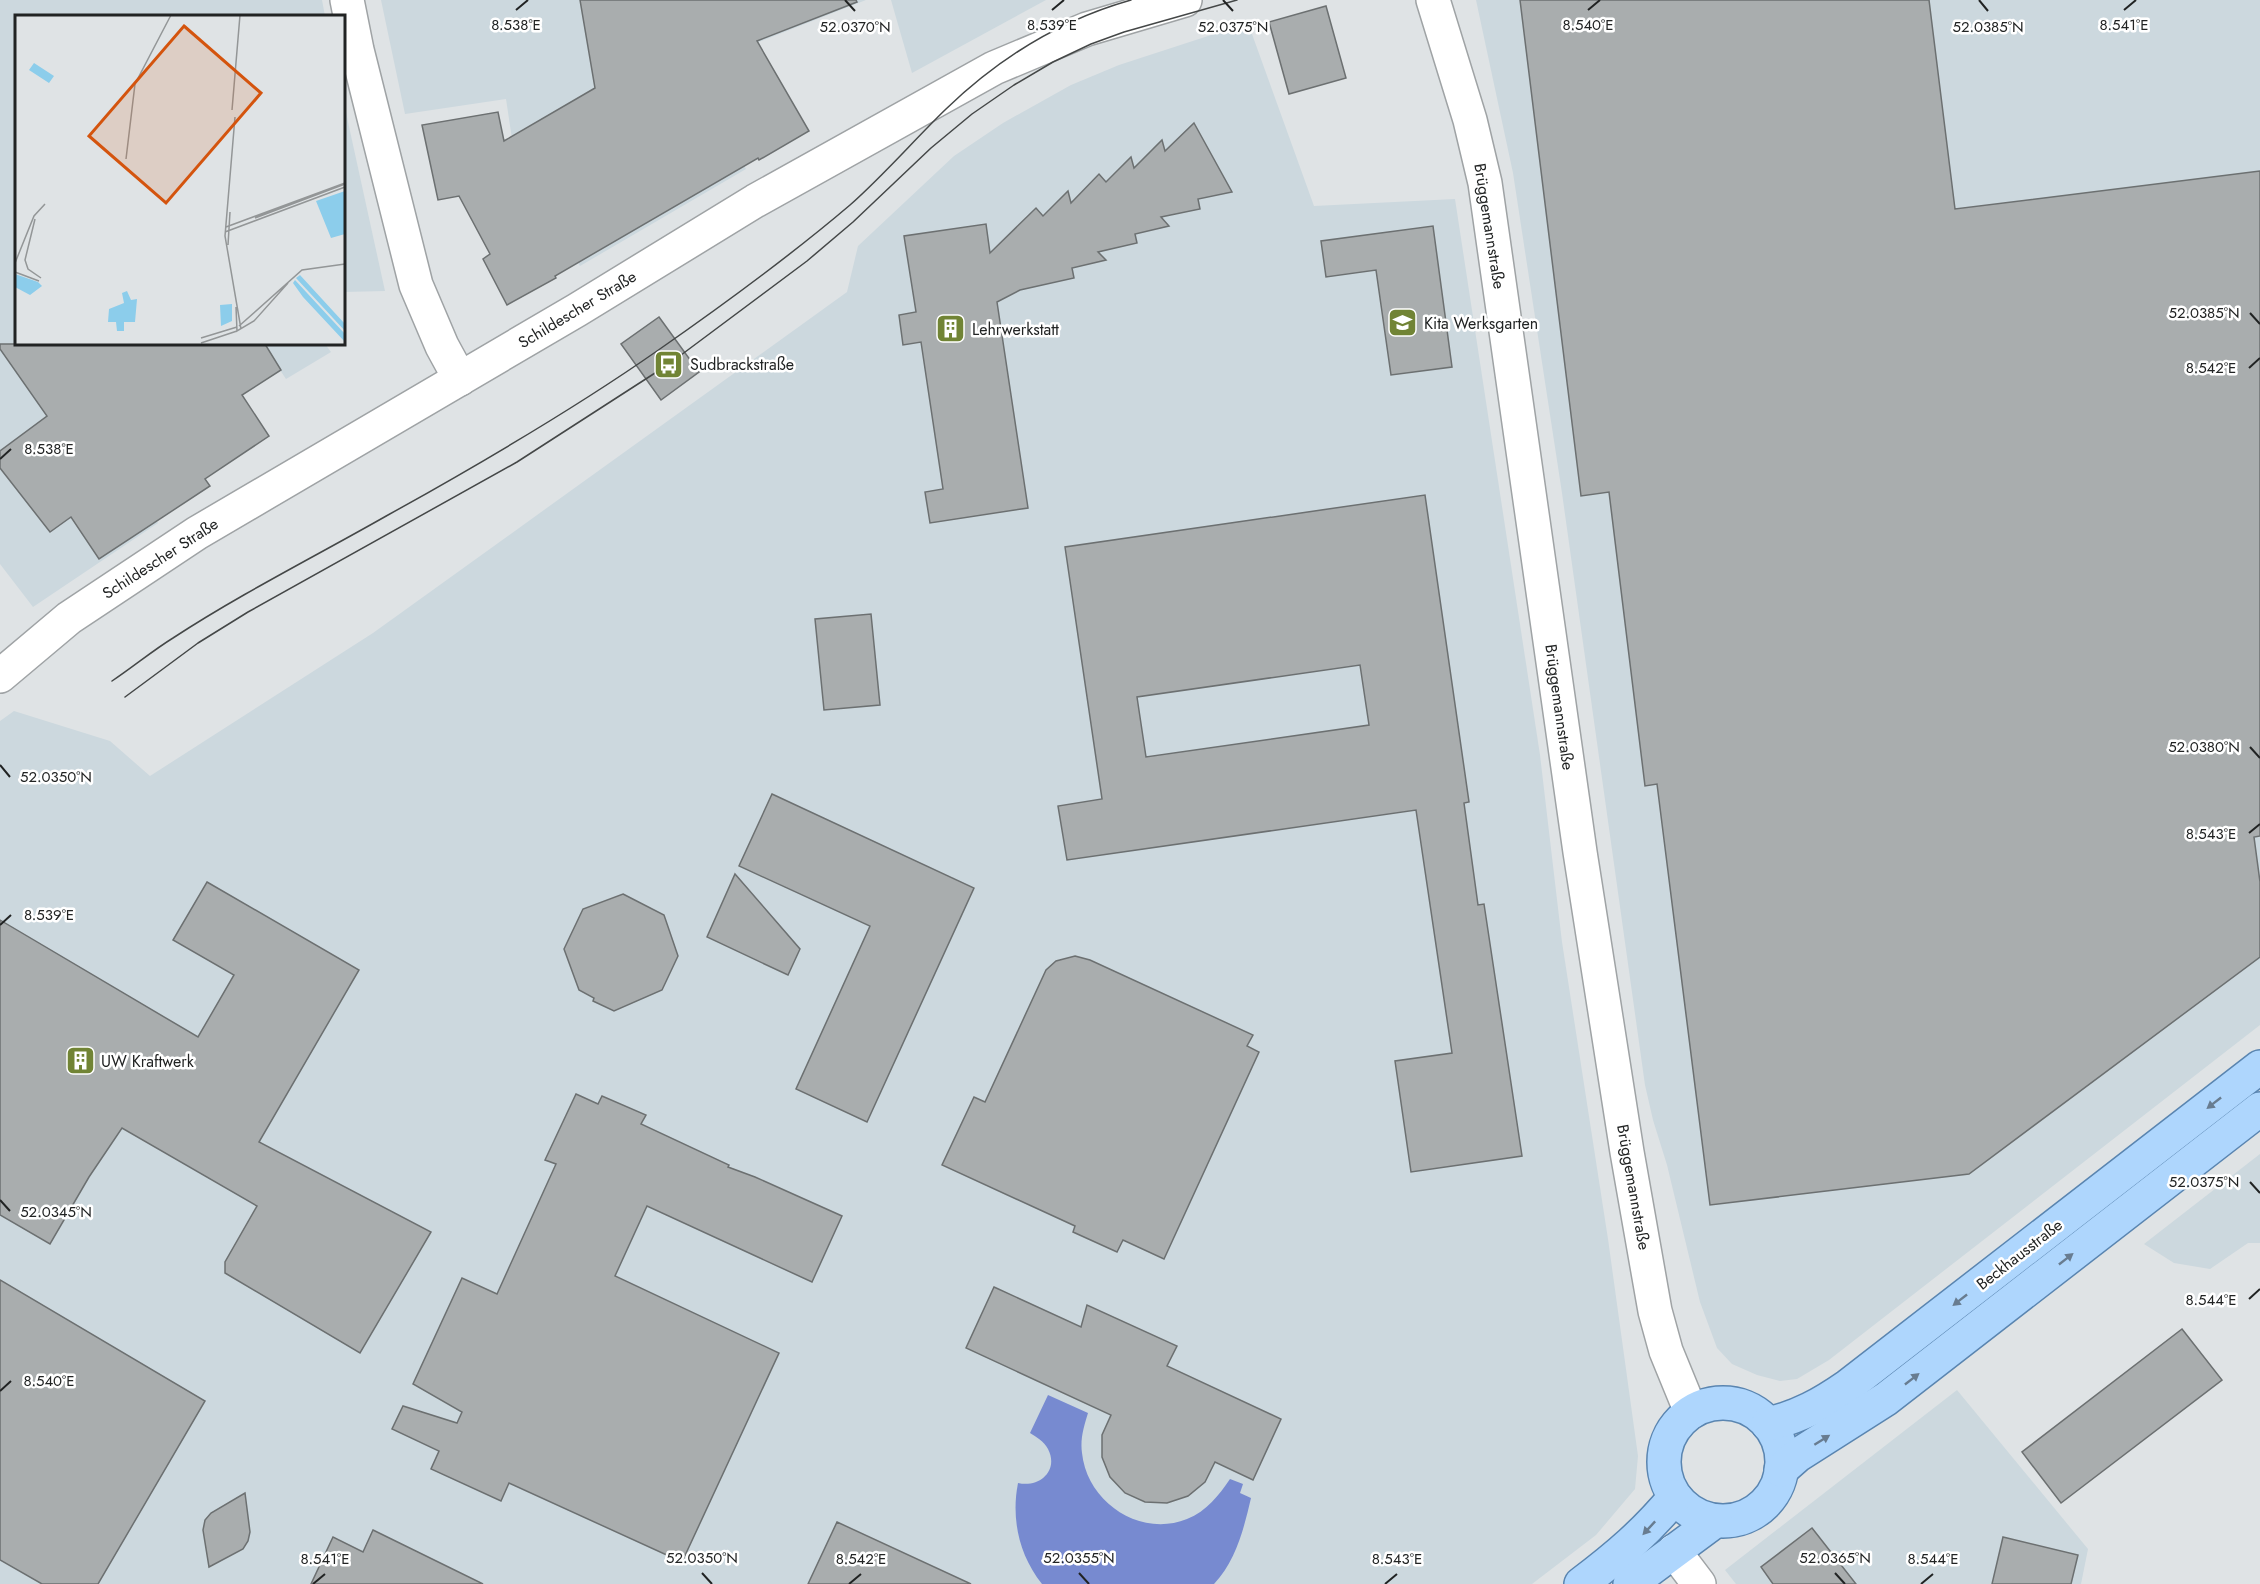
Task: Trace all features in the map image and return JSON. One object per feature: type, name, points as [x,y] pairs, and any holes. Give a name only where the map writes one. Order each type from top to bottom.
[{"type":"main road","name":"Beckhausstraße","points":[[1768,1424],[1791,1419],[1811,1411],[1848,1386],[2260,1066]]},
{"type":"main road","name":"Beckhausstraße","points":[[1781,1470],[1798,1455],[1886,1399],[2260,1109]]},
{"type":"main road","points":[[1728,1403],[1753,1412],[1768,1424],[1780,1448],[1781,1470],[1771,1496],[1758,1510],[1741,1518],[1716,1521],[1688,1510],[1675,1497],[1667,1480],[1664,1462],[1667,1443],[1676,1427],[1691,1412],[1714,1404],[1728,1403]]},
{"type":"main road","points":[[1581,1584],[1619,1556],[1643,1534],[1675,1497]]},
{"type":"main road","points":[[1630,1584],[1716,1521]]},
{"type":"street","points":[[347,0],[357,50],[416,285],[442,346],[460,379]]},
{"type":"street","name":"Schildescher Straße","points":[[0,676],[69,618],[180,544],[577,310],[736,212],[967,82],[1028,52],[1087,29],[1185,0]]},
{"type":"street","name":"Brüggemannstraße","points":[[1433,0],[1470,120],[1485,183],[1580,852],[1626,1143],[1655,1311],[1666,1351],[1691,1412]]},
{"type":"street","points":[[1674,1551],[1699,1584]]},
{"type":"shaded area","points":[[0,0],[322,0],[325,15],[15,15],[15,345],[326,345],[331,352],[286,379],[280,370],[243,395],[230,377],[104,437],[158,523],[33,607],[0,564]]},
{"type":"shaded area","points":[[381,0],[866,0],[690,69],[746,169],[580,266],[514,152],[506,99],[405,114]]},
{"type":"shaded area","points":[[891,0],[1046,0],[912,73]]},
{"type":"shaded area","points":[[1476,0],[2260,0],[2260,1025],[1829,1360],[1797,1379],[1780,1381],[1757,1375],[1732,1364],[1717,1348],[1700,1302],[1667,1165],[1653,1120],[1645,1085],[1562,493],[1513,173]]},
{"type":"shaded area","points":[[1248,23],[1314,206],[1455,199],[1540,755],[1562,942],[1608,1239],[1638,1456],[1635,1489],[1596,1535],[1532,1584],[0,1584],[0,721],[14,711],[110,741],[150,776],[373,633],[847,292],[858,246],[954,156],[1003,123],[1071,85],[1119,65]]},
{"type":"shaded area","points":[[345,106],[348,122],[385,291],[345,292]]},
{"type":"shaded area","points":[[2260,1154],[2260,1243],[2248,1243],[2210,1269],[2174,1263],[2144,1244]]},
{"type":"shaded area","points":[[1957,1390],[2088,1549],[2081,1584],[1736,1584],[1725,1570]]},
{"type":"water","points":[[1048,1395],[1088,1413],[1082,1443],[1086,1471],[1094,1487],[1105,1500],[1119,1512],[1134,1519],[1151,1524],[1169,1524],[1187,1519],[1217,1497],[1230,1479],[1243,1484],[1240,1493],[1251,1498],[1245,1521],[1234,1555],[1214,1584],[1042,1584],[1022,1549],[1016,1523],[1016,1496],[1018,1483],[1034,1483],[1040,1480],[1045,1476],[1051,1464],[1051,1457],[1046,1446],[1030,1433]]},
{"type":"building","points":[[580,0],[856,0],[857,2],[757,41],[809,131],[759,160],[758,158],[507,305],[483,259],[490,254],[459,196],[438,200],[422,125],[498,112],[504,141],[595,88]]},
{"type":"building","points":[[1520,0],[1929,0],[1955,209],[2260,171],[2260,836],[2254,837],[2260,882],[2260,957],[1969,1174],[1710,1205],[1657,784],[1645,786],[1609,492],[1581,496]]},
{"type":"building","points":[[1326,6],[1346,78],[1289,94],[1269,22]]},
{"type":"building","name":"Lehrwerkstatt","points":[[1194,123],[1232,192],[1198,199],[1200,209],[1161,217],[1169,226],[1135,234],[1137,243],[1098,252],[1106,260],[1072,268],[1074,278],[1020,290],[997,302],[1028,508],[930,523],[925,492],[943,489],[921,342],[903,345],[899,315],[916,312],[904,236],[986,224],[990,253],[1036,208],[1043,216],[1068,191],[1071,203],[1099,174],[1106,182],[1131,157],[1134,168],[1162,140],[1165,151]]},
{"type":"building","points":[[1433,226],[1452,367],[1391,375],[1376,270],[1326,277],[1321,241]]},
{"type":"building","points":[[659,317],[699,372],[661,400],[621,344]]},
{"type":"building","points":[[0,344],[266,345],[281,370],[242,395],[269,436],[205,479],[210,486],[99,559],[71,517],[50,532],[0,468],[0,451],[47,416],[0,349]]},
{"type":"building","points":[[1425,495],[1469,802],[1464,803],[1478,905],[1484,904],[1522,1156],[1411,1172],[1395,1061],[1452,1053],[1416,810],[1067,860],[1058,806],[1102,799],[1065,547]],"holes":[[[1360,665],[1369,725],[1146,757],[1137,697]]]},
{"type":"building","points":[[871,614],[880,705],[824,710],[815,619]]},
{"type":"building","points":[[772,794],[974,888],[867,1122],[796,1089],[870,926],[739,866]]},
{"type":"building","points":[[735,874],[800,949],[788,975],[707,937]]},
{"type":"building","points":[[207,882],[359,970],[259,1142],[431,1232],[360,1353],[225,1273],[225,1262],[257,1206],[122,1128],[89,1177],[50,1244],[0,1215],[0,920],[198,1037],[234,975],[173,940]]},
{"type":"building","points":[[623,894],[664,915],[678,956],[662,990],[614,1011],[593,1001],[594,998],[579,990],[564,949],[583,909]]},
{"type":"building","points":[[1075,956],[1090,960],[1253,1035],[1247,1046],[1259,1052],[1164,1259],[1123,1240],[1117,1252],[1073,1232],[1075,1226],[942,1165],[974,1097],[985,1102],[1046,970],[1056,961]]},
{"type":"building","points":[[576,1094],[598,1104],[602,1096],[646,1115],[641,1124],[729,1165],[728,1167],[842,1216],[812,1282],[647,1206],[615,1276],[779,1353],[682,1562],[509,1483],[501,1501],[431,1469],[439,1451],[392,1429],[403,1406],[457,1423],[462,1412],[413,1384],[462,1278],[497,1294],[556,1164],[545,1160]]},
{"type":"building","points":[[0,1280],[205,1401],[98,1584],[42,1584],[0,1560]]},
{"type":"building","points":[[994,1287],[1081,1327],[1087,1305],[1177,1346],[1167,1366],[1281,1419],[1253,1480],[1215,1462],[1205,1482],[1188,1496],[1167,1503],[1145,1502],[1125,1493],[1110,1477],[1102,1457],[1102,1435],[1111,1415],[966,1348]]},
{"type":"building","points":[[2182,1329],[2222,1380],[2061,1503],[2022,1452]]},
{"type":"building","points":[[245,1493],[250,1532],[248,1541],[243,1549],[209,1567],[203,1530],[205,1520],[211,1513]]},
{"type":"building","points":[[837,1522],[971,1584],[808,1584]]},
{"type":"building","points":[[1812,1528],[1856,1584],[1773,1584],[1761,1567]]},
{"type":"building","points":[[373,1530],[483,1584],[311,1584],[333,1537],[363,1552]]},
{"type":"building","points":[[2003,1537],[2078,1555],[2071,1584],[1992,1584]]},
{"type":"tram line","points":[[112,681],[165,643],[226,606],[491,457],[625,373],[780,262],[850,205],[946,109],[987,73],[1055,30],[1105,8],[1131,0]]},
{"type":"tram line","points":[[125,697],[198,643],[248,612],[517,462],[669,364],[807,261],[853,222],[931,148],[972,114],[1014,85],[1053,62],[1091,44],[1124,32],[1237,0]]},
{"type":"place","name":"Kita Werksgarten","points":[[1403,323]]},
{"type":"place","name":"Lehrwerkstatt","points":[[951,329]]},
{"type":"place","name":"Sudbrackstraße","points":[[669,364]]},
{"type":"place","name":"UW Kraftwerk","points":[[80,1061]]}]
